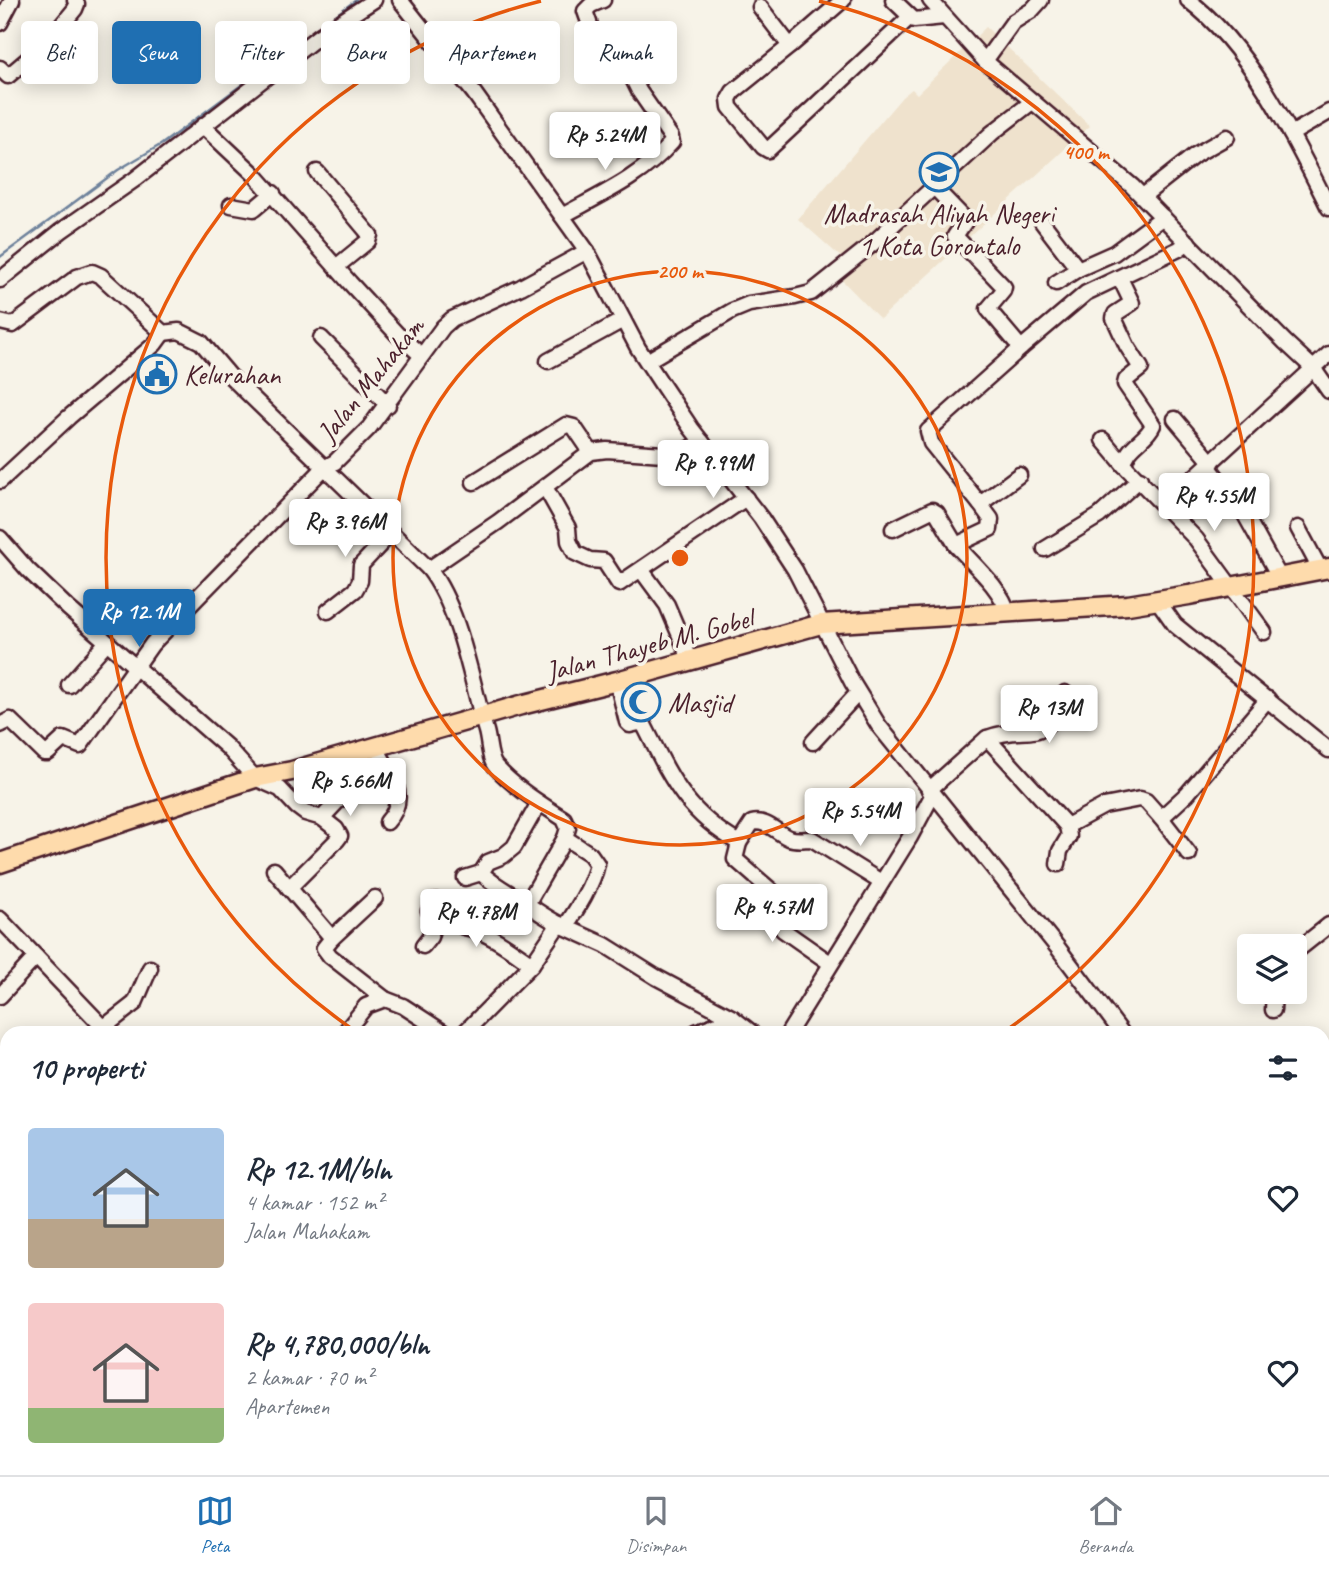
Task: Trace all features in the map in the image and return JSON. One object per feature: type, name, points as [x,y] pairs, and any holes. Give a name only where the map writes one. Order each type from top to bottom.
[{"type":"main road","name":"Jalan Thayeb M. Gobel","points":[[0,863],[255,778],[320,763],[821,624],[1128,605],[1325,568]]},
{"type":"street","points":[[0,23],[12,0]]},
{"type":"street","points":[[0,68],[8,76],[47,43],[75,9],[75,0]]},
{"type":"street","points":[[0,280],[319,36],[374,0]]},
{"type":"street","points":[[400,0],[474,93],[587,251],[647,361],[702,442],[747,498],[795,570],[821,624],[879,726],[1058,948],[1116,1026]]},
{"type":"street","points":[[562,216],[639,173],[652,163],[672,140],[639,91],[622,43],[605,49],[600,46],[584,13],[588,6],[603,0]]},
{"type":"street","points":[[843,0],[733,92],[729,99],[730,107],[768,150],[909,18]]},
{"type":"street","points":[[892,0],[909,18],[918,21],[944,17]]},
{"type":"street","points":[[930,0],[985,61],[1143,196],[1284,342],[1314,368],[1329,391]]},
{"type":"street","points":[[985,61],[1013,22],[1041,0]]},
{"type":"street","points":[[1188,0],[1227,37],[1246,63],[1291,134],[1329,208]]},
{"type":"street","points":[[760,7],[790,46]]},
{"type":"street","points":[[647,361],[714,321],[749,304],[795,298],[811,292],[871,245],[992,133],[1032,102]]},
{"type":"street","points":[[1291,134],[1329,112]]},
{"type":"street","points":[[202,126],[273,193],[397,334],[421,355]]},
{"type":"street","points":[[1143,196],[1195,155],[1227,137]]},
{"type":"street","points":[[317,172],[370,235],[368,241],[337,267]]},
{"type":"street","points":[[934,187],[965,220],[955,236],[1004,286],[1003,292],[988,309],[1021,348]]},
{"type":"street","points":[[231,205],[254,209],[273,193]]},
{"type":"street","points":[[1056,283],[1078,269],[1107,258],[1163,217]]},
{"type":"street","points":[[1042,222],[1078,269]]},
{"type":"street","points":[[956,545],[985,532],[992,526],[991,519],[931,443],[928,431],[1083,295],[1179,249],[1188,242]]},
{"type":"street","name":"Jalan Mahakam","points":[[0,725],[10,720],[44,753],[48,753],[64,739],[78,747],[83,744],[134,667],[178,615],[324,468],[341,456],[388,405],[421,355],[452,319],[521,287],[587,251]]},
{"type":"street","points":[[0,322],[13,325],[77,277],[92,272],[101,276],[163,333]]},
{"type":"street","points":[[1120,278],[1132,303],[1115,314],[1114,318],[1141,368],[1126,380],[1125,384],[1153,425],[1127,453],[1124,465]]},
{"type":"street","points":[[548,361],[623,320]]},
{"type":"street","points":[[0,481],[69,417],[155,344],[163,333],[179,331],[201,342],[229,375],[429,569],[447,599],[472,675],[494,765],[520,791],[567,822],[568,833],[527,904]]},
{"type":"street","points":[[321,338],[388,405]]},
{"type":"street","points":[[1164,505],[1329,354]]},
{"type":"street","points":[[1175,419],[1244,513],[1279,576]]},
{"type":"street","points":[[474,482],[566,425],[574,427],[591,452]]},
{"type":"street","points":[[1103,440],[1196,539],[1264,632]]},
{"type":"street","points":[[429,569],[591,452],[607,450],[677,455],[702,442]]},
{"type":"street","points":[[980,504],[1019,475]]},
{"type":"street","points":[[1045,549],[1099,516],[1140,479]]},
{"type":"street","points":[[545,487],[568,528],[569,541],[575,553],[590,560],[604,561],[616,586],[747,498]]},
{"type":"street","points":[[892,529],[932,510],[956,545],[997,590],[1008,612]]},
{"type":"street","points":[[1298,528],[1325,568]]},
{"type":"street","points":[[328,611],[355,590],[360,581],[361,565],[391,533]]},
{"type":"street","points":[[0,538],[28,570],[106,643],[227,747],[255,778],[280,789],[306,813],[322,818],[336,829],[340,837],[289,888]]},
{"type":"street","points":[[642,571],[667,605],[690,659]]},
{"type":"street","points":[[1158,601],[1175,625],[1329,750]]},
{"type":"street","points":[[68,685],[106,643]]},
{"type":"street","points":[[617,681],[627,722],[630,725],[644,725],[681,795],[724,834],[739,843]]},
{"type":"street","points":[[813,742],[858,692]]},
{"type":"street","points":[[793,1026],[910,837],[931,792],[987,738],[1006,731],[1029,733],[1040,729],[1058,711],[1065,693]]},
{"type":"street","points":[[1161,818],[1187,794],[1268,699]]},
{"type":"street","points":[[987,738],[1067,826],[1069,836],[1059,851],[1058,864]]},
{"type":"street","points":[[375,746],[398,791],[398,804],[387,822]]},
{"type":"street","points":[[320,763],[338,801],[322,818]]},
{"type":"street","points":[[1067,826],[1104,806],[1140,799],[1146,801],[1189,854]]},
{"type":"street","points":[[464,878],[481,873],[488,862],[503,856],[514,847],[539,803]]},
{"type":"street","points":[[830,963],[783,930],[778,919],[774,893],[735,859],[739,843],[752,823],[762,822],[790,838],[800,841],[812,839],[881,882]]},
{"type":"street","points":[[471,1026],[532,964],[576,910],[597,864],[590,854],[565,838]]},
{"type":"street","points":[[274,870],[332,938]]},
{"type":"street","points":[[481,873],[562,926],[605,946],[743,1026]]},
{"type":"street","points":[[375,898],[332,938],[325,946],[325,951],[385,999],[403,1006],[434,1026]]},
{"type":"street","points":[[423,946],[431,933],[435,917],[429,911],[437,901],[461,918],[464,927],[473,928],[494,938],[532,964]]},
{"type":"street","points":[[0,919],[102,1026]]},
{"type":"street","points":[[1307,942],[1329,925]]},
{"type":"street","points":[[0,996],[36,957]]},
{"type":"street","points":[[110,1026],[135,1003],[150,968]]},
{"type":"street","points":[[350,1026],[366,1006],[385,999]]},
{"type":"street","points":[[1273,1004],[1273,1010]]},
{"type":"street","points":[[712,1026],[733,1018]]},
{"type":"shaded area","name":"Madrasah Aliyah Negeri 1 Kota Gorontalo","points":[[986,27],[1090,126],[880,319],[833,271],[844,260],[798,219],[902,97],[912,89],[917,94]]},
{"type":"waterway","points":[[0,257],[118,170],[162,144],[356,0]]},
{"type":"place","name":"Madrasah Aliyah Negeri 1 Kota Gorontalo","points":[[939,172]]},
{"type":"place","name":"Kelurahan","points":[[157,374]]},
{"type":"place","name":"Masjid","points":[[641,702]]}]
